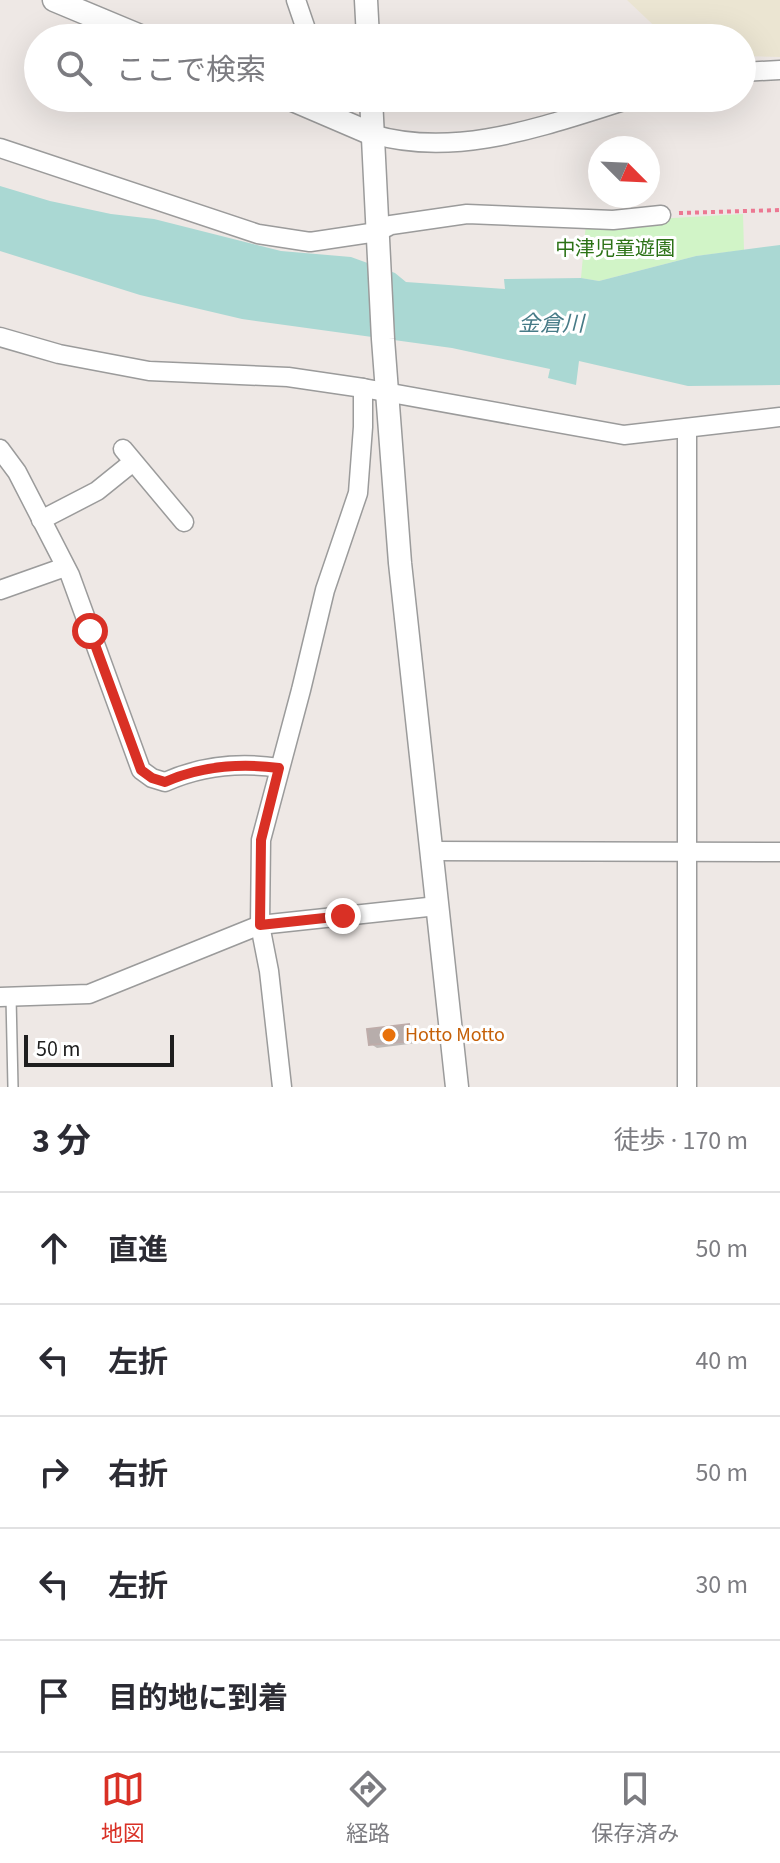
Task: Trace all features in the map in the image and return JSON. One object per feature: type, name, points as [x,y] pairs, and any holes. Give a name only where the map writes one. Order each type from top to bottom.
[{"type":"street","points":[[54,0],[111,24]]},
{"type":"street","points":[[296,0],[304,24]]},
{"type":"street","points":[[366,0],[367,24]]},
{"type":"street","points":[[756,71],[780,70]]},
{"type":"street","points":[[335,112],[372,134],[393,141],[480,142],[585,112]]},
{"type":"street","points":[[371,112],[383,339],[400,563],[457,1087]]},
{"type":"street","points":[[0,148],[258,234],[310,242],[377,239],[391,225],[467,214],[613,220],[661,215]]},
{"type":"street","points":[[0,337],[59,354],[149,371],[288,377],[387,391],[624,435],[780,417]]},
{"type":"street","points":[[282,1087],[269,971],[260,925],[261,840],[325,590],[358,493],[363,388]]},
{"type":"street","points":[[687,428],[687,1087]]},
{"type":"street","points":[[0,449],[17,472],[65,567],[141,770],[165,782],[217,767],[250,764],[279,768]]},
{"type":"street","points":[[41,520],[97,491],[128,456],[184,522]]},
{"type":"street","points":[[1,598],[65,567]]},
{"type":"street","points":[[431,851],[780,852]]},
{"type":"street","points":[[5,997],[89,994],[260,925],[437,906]]},
{"type":"lane","points":[[5,997],[13,1087]]},
{"type":"path","points":[[661,215],[780,210]]},
{"type":"shaded area","points":[[627,0],[780,0],[780,57],[756,56],[756,24],[652,24]]},
{"type":"green space","name":"中津児童遊園","points":[[743,214],[744,250],[696,256],[599,281],[581,278],[586,223]]},
{"type":"water","name":"金倉川","points":[[0,186],[50,201],[111,214],[154,219],[281,251],[351,257],[395,273],[406,282],[505,289],[504,279],[581,278],[599,281],[696,256],[780,245],[780,385],[688,386],[579,361],[576,385],[548,378],[550,369],[452,348],[242,319],[140,295],[0,251]]},
{"type":"building","name":"Hotto Motto","points":[[409,1024],[411,1041],[369,1045],[367,1029]]},
{"type":"place","name":"Hotto Motto","points":[[389,1035]]},
{"type":"route","points":[[90,631],[141,770],[152,778],[165,782],[217,767],[250,764],[279,768],[261,840],[260,925],[343,916]]}]
